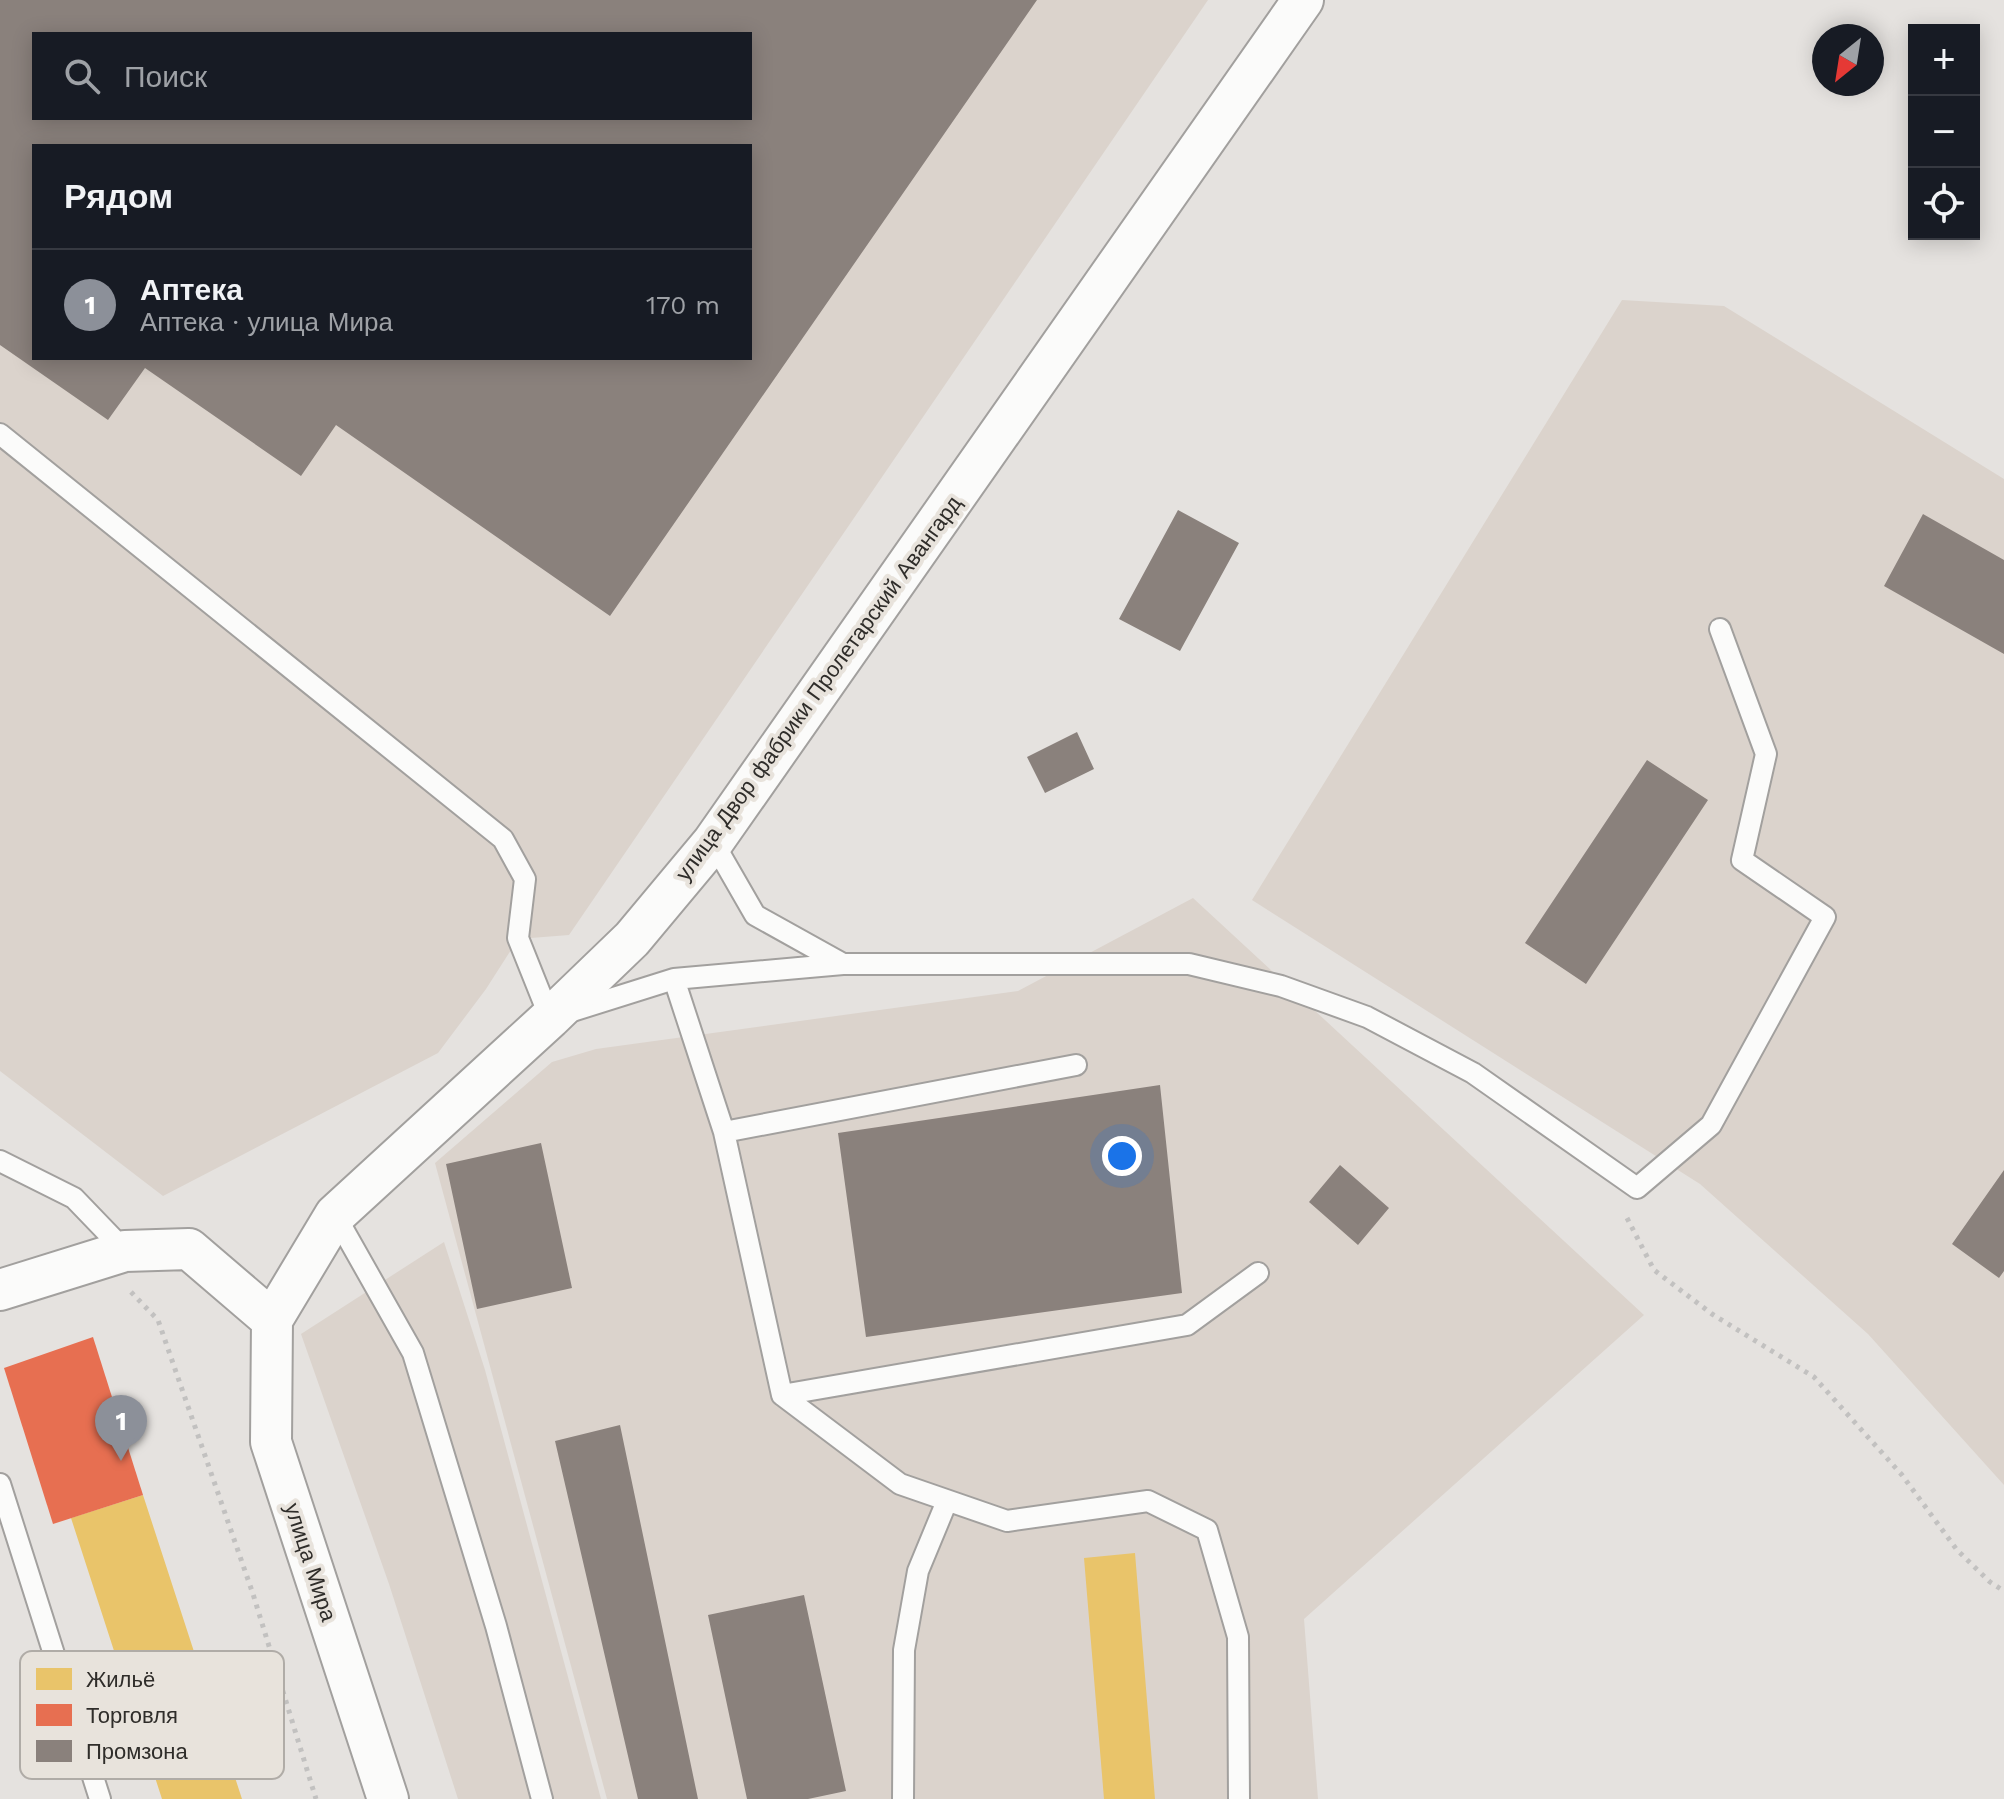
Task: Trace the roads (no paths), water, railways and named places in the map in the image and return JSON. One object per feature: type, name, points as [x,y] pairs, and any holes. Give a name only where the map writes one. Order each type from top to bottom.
[{"type":"street","name":"улица Двор фабрики Пролетарский Авангард","points":[[272,1320],[335,1215],[632,939],[713,842],[1303,0]]},
{"type":"street","points":[[0,1290],[113,1255],[189,1249],[272,1320]]},
{"type":"street","name":"улица Мира","points":[[272,1320],[271,1442],[388,1799]]},
{"type":"lane","points":[[0,434],[503,839],[525,879],[518,938],[550,1018],[674,979],[843,964],[1189,964],[1281,986],[1367,1017],[1473,1073],[1637,1188],[1711,1125],[1825,917],[1742,860],[1766,754],[1720,629]]},
{"type":"lane","points":[[713,842],[755,915],[843,964]]},
{"type":"lane","points":[[674,979],[724,1132],[782,1395],[900,1484],[1007,1521],[1148,1501],[1207,1530],[1238,1637],[1239,1799]]},
{"type":"lane","points":[[724,1132],[1076,1065]]},
{"type":"lane","points":[[0,1161],[74,1198],[113,1255]]},
{"type":"lane","points":[[335,1215],[413,1353],[496,1626],[542,1799]]},
{"type":"lane","points":[[782,1395],[1187,1325],[1258,1273]]},
{"type":"lane","points":[[0,1484],[53,1651]]},
{"type":"lane","points":[[903,1799],[904,1650],[918,1571],[947,1501]]},
{"type":"lane","points":[[94,1779],[100,1799]]},
{"type":"place","name":"Аптека","points":[[121,1461]]}]
